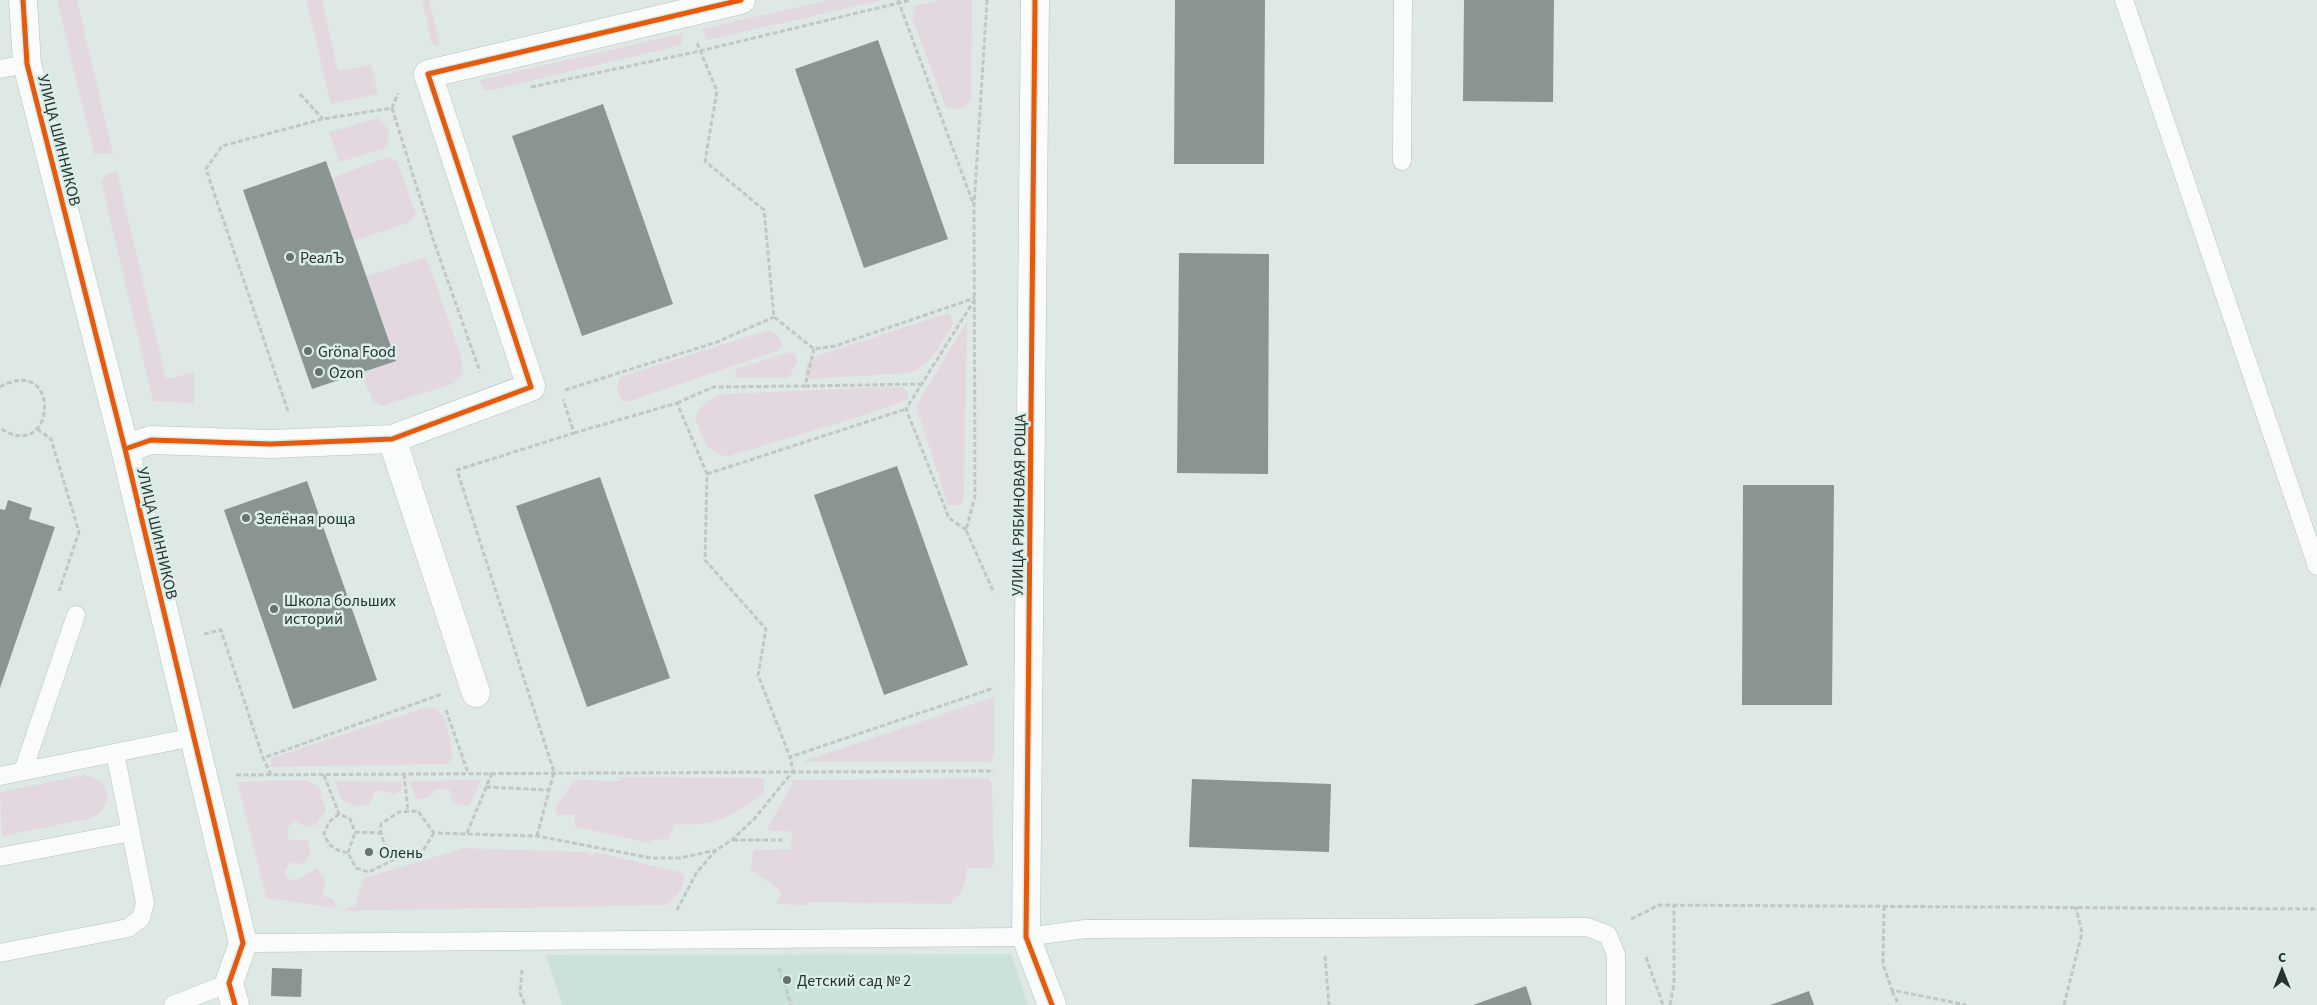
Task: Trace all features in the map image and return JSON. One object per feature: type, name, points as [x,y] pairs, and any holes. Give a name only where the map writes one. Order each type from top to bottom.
[{"type":"street","name":"УЛИЦА ШИННИКОВ","points":[[22,0],[27,64],[125,449],[243,943]]},
{"type":"street","points":[[125,449],[151,440],[271,444],[392,439],[531,387],[428,74],[741,0]]},
{"type":"street","name":"УЛИЦА РЯБИНОВАЯ РОЩА","points":[[1035,0],[1026,937],[1052,1005]]},
{"type":"street","points":[[392,439],[473,684]]},
{"type":"street","points":[[232,994],[243,943]]},
{"type":"lane","points":[[1402,161],[1403,0]]},
{"type":"lane","points":[[2124,0],[2317,566]]},
{"type":"lane","points":[[0,69],[27,64]]},
{"type":"lane","points":[[23,771],[76,615]]},
{"type":"lane","points":[[0,776],[193,737]]},
{"type":"lane","points":[[0,953],[128,928],[141,918],[145,903],[115,753]]},
{"type":"lane","points":[[0,857],[131,832]]},
{"type":"lane","points":[[243,943],[1026,937],[1085,929],[1587,927],[1608,935],[1616,955],[1616,1005]]},
{"type":"lane","points":[[173,1005],[232,994]]},
{"type":"path","points":[[529,87],[700,51],[911,0]]},
{"type":"path","points":[[966,530],[975,496],[974,206],[987,0]]},
{"type":"path","points":[[898,2],[974,206]]},
{"type":"path","points":[[700,51],[717,91],[705,161],[764,210],[774,318],[814,349],[835,346],[975,298]]},
{"type":"path","points":[[399,91],[392,108],[433,239],[482,377]]},
{"type":"path","points":[[300,94],[323,119]]},
{"type":"path","points":[[288,410],[206,169],[222,146],[323,119],[392,108]]},
{"type":"path","points":[[707,474],[906,409],[975,298]]},
{"type":"path","points":[[574,433],[560,391],[717,342],[774,318]]},
{"type":"path","points":[[805,386],[814,349]]},
{"type":"path","points":[[0,387],[13,380],[28,382],[40,390],[46,403],[45,417],[37,429],[24,436],[9,434],[0,428]]},
{"type":"path","points":[[536,836],[554,772],[457,470],[678,403],[713,387],[921,384]]},
{"type":"path","points":[[678,403],[707,474],[705,560],[766,628],[758,675],[790,757],[792,771],[755,818],[732,840],[716,850],[697,872],[675,913],[685,913]]},
{"type":"path","points":[[906,409],[949,518],[966,530],[997,598]]},
{"type":"path","points":[[280,410],[298,411]]},
{"type":"path","points":[[37,429],[51,439],[79,532],[56,600]]},
{"type":"path","points":[[199,635],[221,630],[263,758],[271,775]]},
{"type":"path","points":[[263,758],[473,684]]},
{"type":"path","points":[[790,757],[1002,685]]},
{"type":"path","points":[[438,686],[468,774]]},
{"type":"path","points":[[235,775],[1002,771]]},
{"type":"path","points":[[467,833],[492,773]]},
{"type":"path","points":[[404,774],[408,811]]},
{"type":"path","points":[[324,775],[339,814],[350,819],[355,832],[348,853],[356,868],[369,872],[399,857],[422,852],[434,833]]},
{"type":"path","points":[[486,787],[549,790]]},
{"type":"path","points":[[399,857],[390,852],[380,833],[381,824],[399,812],[418,811],[434,833]]},
{"type":"path","points":[[339,814],[329,822],[324,833],[328,845],[335,850],[348,853]]},
{"type":"path","points":[[355,832],[380,833]]},
{"type":"path","points":[[434,833],[536,836],[651,858],[680,858],[716,850]]},
{"type":"path","points":[[732,840],[785,840]]},
{"type":"path","points":[[1608,935],[1632,919],[1659,905],[2317,909]]},
{"type":"path","points":[[1670,1005],[1674,984],[1674,905]]},
{"type":"path","points":[[1884,906],[1882,964],[1899,1005]]},
{"type":"path","points":[[2064,1005],[2082,933],[2076,907]]},
{"type":"path","points":[[1632,919],[1635,928]]},
{"type":"path","points":[[1323,928],[1328,1005]]},
{"type":"path","points":[[777,940],[778,965],[791,1005]]},
{"type":"path","points":[[1644,953],[1663,1005]]},
{"type":"path","points":[[1892,990],[1966,1005]]},
{"type":"shaded area","points":[[57,0],[77,0],[113,154],[94,154]]},
{"type":"shaded area","points":[[306,0],[322,0],[338,71],[371,65],[378,94],[331,104]]},
{"type":"shaded area","points":[[422,0],[429,0],[440,46],[432,44]]},
{"type":"shaded area","points":[[828,0],[883,0],[713,39],[707,39],[702,29]]},
{"type":"shaded area","points":[[940,0],[972,0],[971,101],[960,109],[946,108],[912,18],[915,6]]},
{"type":"shaded area","points":[[684,33],[681,45],[501,88],[484,91],[480,80]]},
{"type":"shaded area","points":[[378,118],[390,131],[387,148],[339,162],[329,132]]},
{"type":"shaded area","points":[[387,157],[397,161],[416,214],[408,223],[354,241],[332,178]]},
{"type":"shaded area","points":[[117,172],[166,379],[194,372],[194,403],[153,401],[101,181],[109,173]]},
{"type":"shaded area","points":[[426,257],[462,358],[462,373],[453,384],[381,406],[373,401],[361,373],[396,360],[366,276]]},
{"type":"shaded area","points":[[948,313],[952,317],[953,324],[940,345],[930,359],[910,373],[808,379],[804,374],[808,362],[817,356]]},
{"type":"shaded area","points":[[967,321],[964,499],[960,505],[948,505],[916,406]]},
{"type":"shaded area","points":[[769,330],[777,334],[780,341],[782,347],[777,351],[627,402],[621,400],[618,388],[620,377]]},
{"type":"shaded area","points":[[790,352],[795,354],[797,361],[789,378],[735,378],[736,369]]},
{"type":"shaded area","points":[[903,387],[908,392],[908,399],[862,416],[729,456],[721,455],[710,449],[703,439],[695,419],[706,403],[722,394]]},
{"type":"shaded area","points":[[994,697],[994,755],[990,762],[801,762]]},
{"type":"shaded area","points":[[428,707],[435,708],[444,718],[453,756],[448,764],[270,767],[271,758]]},
{"type":"shaded area","points":[[84,775],[100,782],[105,787],[107,793],[105,806],[92,818],[2,836],[0,792]]},
{"type":"shaded area","points":[[618,777],[764,778],[764,793],[722,819],[701,824],[674,824],[669,839],[653,840],[649,843],[577,827],[574,824],[575,815],[558,815],[555,808],[574,780],[620,781]]},
{"type":"shaded area","points":[[988,778],[992,783],[994,863],[991,868],[967,868],[963,888],[958,896],[949,904],[811,902],[806,905],[776,904],[781,895],[777,888],[751,870],[753,850],[791,849],[792,832],[767,830],[794,780]]},
{"type":"shaded area","points":[[308,780],[319,788],[326,811],[316,825],[305,827],[294,820],[287,829],[289,840],[308,840],[311,853],[304,864],[290,863],[284,872],[288,879],[297,880],[317,868],[326,881],[322,896],[333,899],[336,908],[266,898],[237,782]]},
{"type":"shaded area","points":[[481,780],[469,807],[453,803],[449,789],[436,789],[429,798],[416,799],[409,781]]},
{"type":"shaded area","points":[[335,781],[401,782],[402,790],[394,795],[383,790],[375,792],[369,805],[354,806],[341,799]]},
{"type":"shaded area","points":[[464,848],[588,852],[591,856],[595,852],[679,872],[684,875],[684,880],[679,891],[667,905],[339,911],[355,906],[364,878]]},
{"type":"shaded area","name":"Детский сад № 2","points":[[1011,954],[1028,1005],[562,1005],[546,955]]},
{"type":"building","points":[[1175,0],[1265,0],[1264,164],[1174,164]]},
{"type":"building","points":[[1464,0],[1554,0],[1553,102],[1463,101]]},
{"type":"building","points":[[878,40],[948,239],[864,268],[795,69]]},
{"type":"building","points":[[603,104],[673,304],[582,336],[512,136]]},
{"type":"building","points":[[326,161],[396,361],[312,389],[243,190]]},
{"type":"building","points":[[1179,253],[1269,254],[1268,474],[1177,473]]},
{"type":"building","points":[[897,466],[968,665],[884,695],[814,495]]},
{"type":"building","points":[[600,477],[670,678],[587,707],[516,506]]},
{"type":"building","points":[[307,481],[377,680],[293,709],[224,510]]},
{"type":"building","points":[[1743,485],[1834,485],[1832,705],[1742,705]]},
{"type":"building","points":[[8,500],[32,508],[29,519],[55,527],[0,688],[0,509],[5,510]]},
{"type":"building","points":[[1192,779],[1331,784],[1329,852],[1189,847]]},
{"type":"building","points":[[272,968],[302,969],[301,997],[271,996]]},
{"type":"building","points":[[1526,986],[1532,1005],[1473,1005]]},
{"type":"building","points":[[1809,991],[1814,1005],[1770,1005]]},
{"type":"cycle path","points":[[23,0],[27,64],[125,449],[243,943],[229,983],[235,1005]]},
{"type":"cycle path","points":[[125,449],[151,440],[271,444],[392,439],[531,387],[428,74],[741,0]]},
{"type":"cycle path","points":[[1035,0],[1026,937],[1052,1005]]},
{"type":"place","name":"РеалЪ","points":[[290,257]]},
{"type":"place","name":"Gröna Food","points":[[308,351]]},
{"type":"place","name":"Ozon","points":[[319,372]]},
{"type":"place","name":"Зелёная роща","points":[[246,518]]},
{"type":"place","name":"Школа больших историй","points":[[274,609]]},
{"type":"place","name":"Олень","points":[[369,852]]},
{"type":"place","name":"Детский сад № 2","points":[[787,980]]}]
